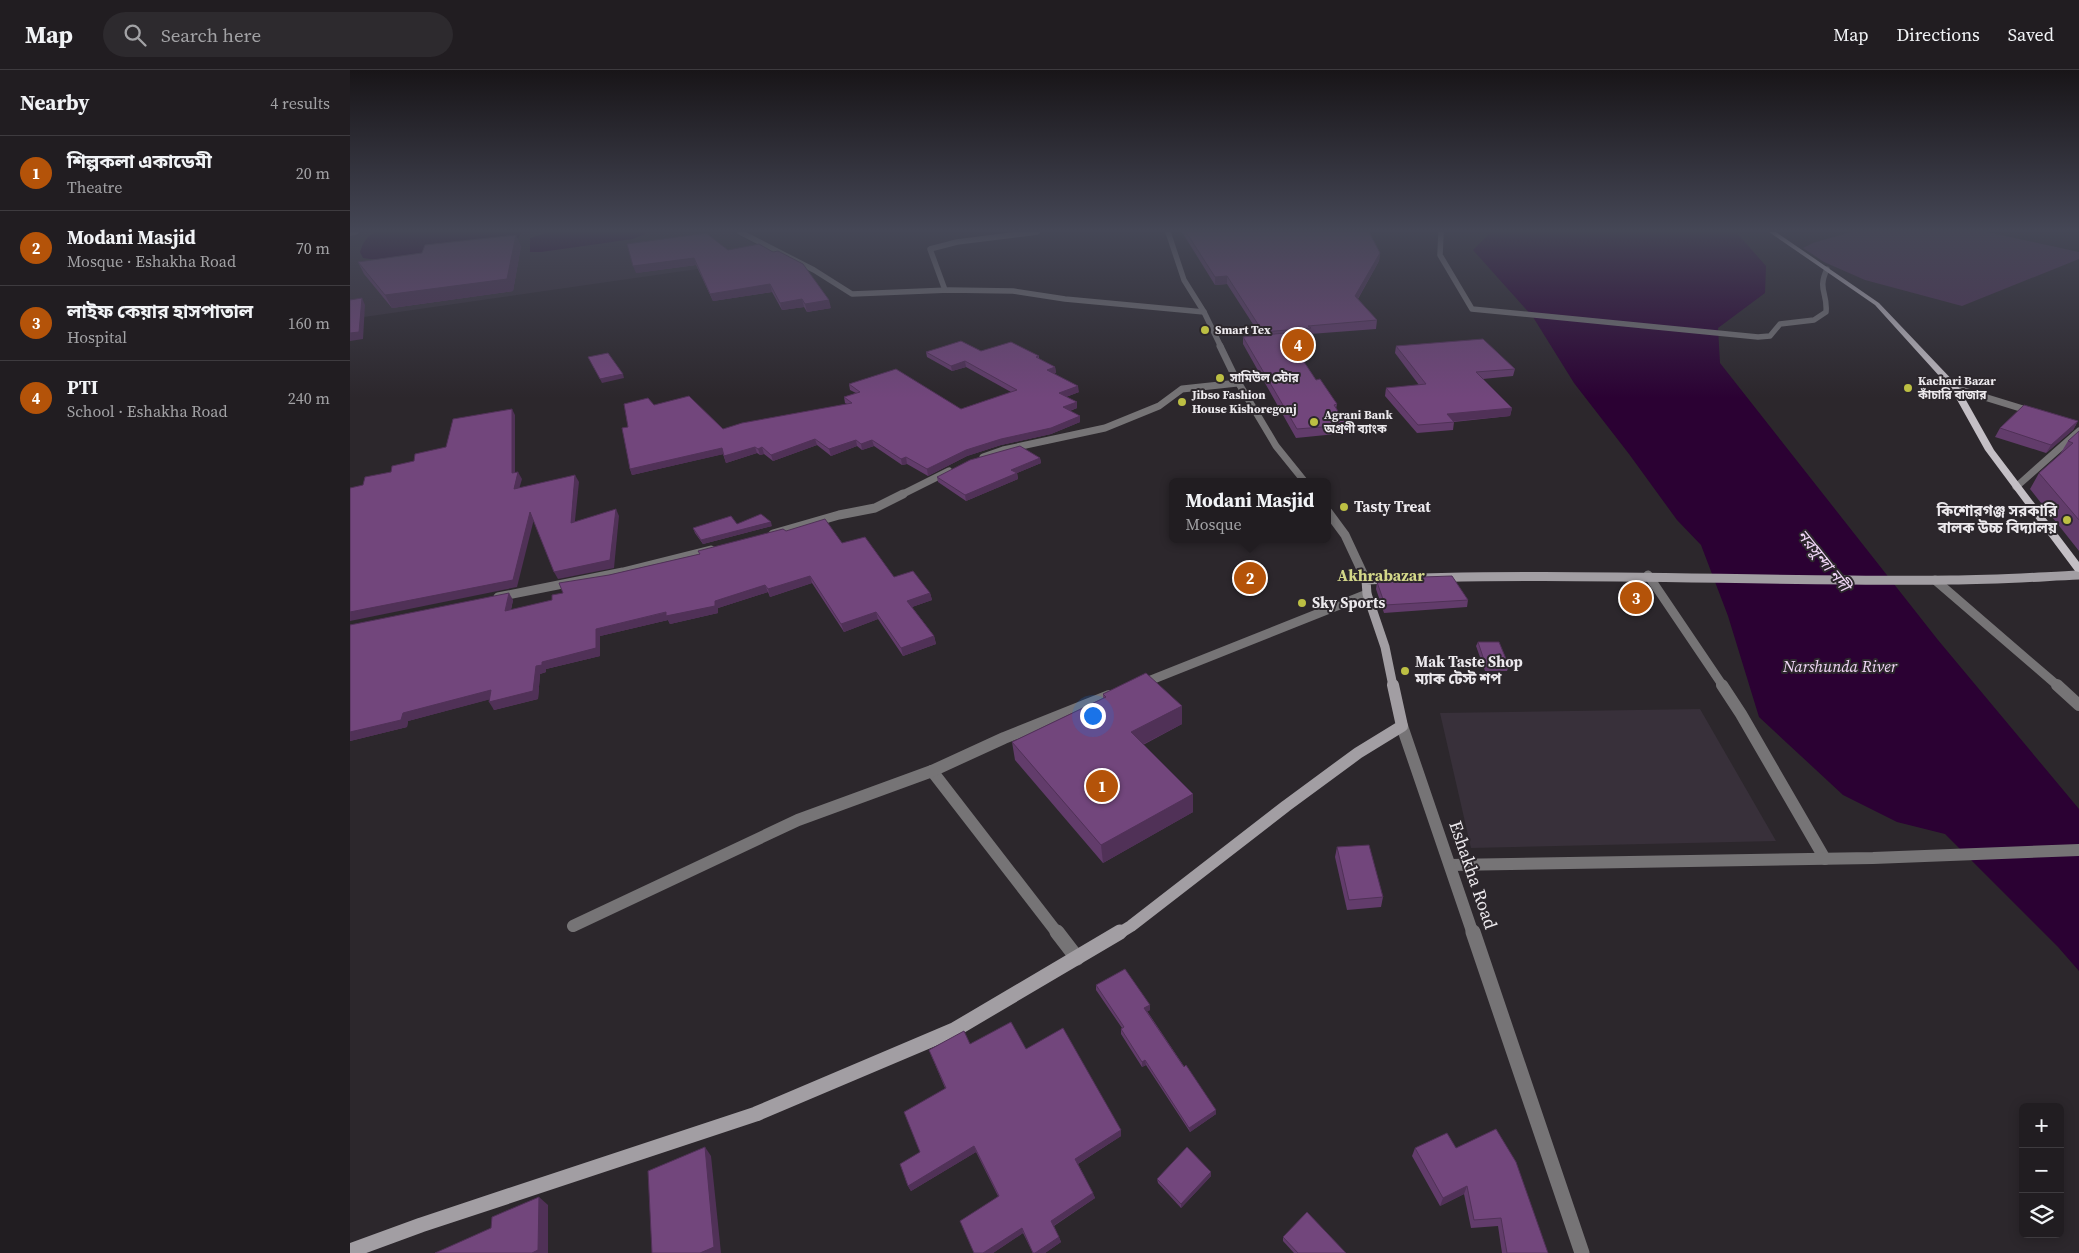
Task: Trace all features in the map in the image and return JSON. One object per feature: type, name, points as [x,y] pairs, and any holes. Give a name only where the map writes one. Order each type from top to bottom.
[{"type":"main road","points":[[1853,287],[1877,304],[1955,388],[1990,450],[2016,487],[2079,568]]},
{"type":"main road","points":[[1366,580],[1435,576],[1648,575],[1935,580],[2079,575]]},
{"type":"main road","name":"Eshakha Road","points":[[1366,580],[1367,594],[1385,648],[1402,726]]},
{"type":"main road","points":[[350,1251],[366,1249],[756,1114],[954,1030],[1131,926],[1286,806],[1358,753],[1402,726]]},
{"type":"street","points":[[841,287],[852,294],[863,296],[945,290],[1013,292],[1065,299],[1204,312]]},
{"type":"street","points":[[1189,287],[1204,312],[1238,383],[1276,446],[1303,478]]},
{"type":"street","points":[[1459,287],[1472,309],[1758,337],[1770,336],[1780,324],[1814,320],[1826,312],[1828,305],[1822,294],[1821,287]]},
{"type":"street","points":[[977,459],[1003,450],[1105,428],[1159,406],[1182,389],[1238,383]]},
{"type":"street","points":[[1955,388],[2041,414]]},
{"type":"street","points":[[2070,423],[2079,426]]},
{"type":"street","points":[[2016,487],[2079,431]]},
{"type":"street","points":[[761,537],[839,515],[875,508],[960,465]]},
{"type":"street","name":"Eshakha Road","points":[[1331,516],[1345,535],[1366,580]]},
{"type":"street","points":[[486,599],[622,572],[724,546]]},
{"type":"street","points":[[1648,575],[1741,714],[1824,859]]},
{"type":"street","points":[[1935,580],[2079,705]]},
{"type":"street","points":[[573,926],[780,828],[932,771],[1004,738],[1367,594]]},
{"type":"street","name":"Eshakha Road","points":[[1402,726],[1582,1253]]},
{"type":"street","points":[[932,771],[1077,958]]},
{"type":"street","points":[[1450,865],[1873,858],[2079,850]]},
{"type":"shaded area","points":[[350,287],[571,287],[350,319]]},
{"type":"shaded area","points":[[1892,287],[2009,287],[1962,306]]},
{"type":"shaded area","points":[[1700,709],[1776,841],[1471,848],[1440,713]]},
{"type":"water","name":"Narshunda River","points":[[1506,287],[1765,287],[1765,293],[1718,328],[1720,363],[1938,640],[2079,809],[2079,971],[2058,947],[1945,834],[1897,822],[1843,795],[1759,717],[1728,616],[1701,545],[1677,520],[1574,383],[1533,317]]},
{"type":"building","points":[[379,287],[444,287],[385,295]]},
{"type":"building","points":[[707,287],[751,287],[710,294]]},
{"type":"building","points":[[772,287],[820,287],[829,300],[805,304],[802,299],[780,303]]},
{"type":"building","points":[[1234,287],[1360,287],[1355,296],[1377,320],[1308,326],[1311,328],[1263,332]]},
{"type":"building","points":[[362,298],[359,332],[350,333],[350,300]]},
{"type":"building","points":[[1285,333],[1316,380],[1320,379],[1337,404],[1334,405],[1347,425],[1297,429],[1243,337]]},
{"type":"building","points":[[1483,339],[1515,369],[1476,372],[1512,408],[1447,414],[1454,422],[1418,425],[1386,388],[1426,384],[1396,346]]},
{"type":"building","points":[[961,341],[981,351],[1011,342],[1039,356],[1036,357],[1055,367],[1047,370],[1078,386],[1059,393],[1077,402],[1063,407],[1080,416],[1051,428],[1001,439],[966,450],[927,469],[906,457],[901,459],[872,440],[861,444],[856,440],[829,449],[815,439],[771,455],[762,447],[758,449],[755,447],[724,456],[722,448],[630,469],[622,428],[628,427],[624,404],[648,398],[654,405],[689,396],[723,429],[742,423],[852,403],[844,397],[860,392],[849,384],[896,369],[961,409],[1017,390],[965,361],[951,366],[926,352]]},
{"type":"building","points":[[608,353],[623,374],[600,379],[588,357]]},
{"type":"building","points":[[2024,405],[2078,421],[2051,445],[2000,428]]},
{"type":"building","points":[[512,409],[512,473],[518,472],[514,489],[575,475],[571,523],[616,509],[610,560],[554,572],[530,512],[513,580],[350,612],[350,488],[363,485],[365,477],[391,472],[392,466],[414,461],[415,454],[446,447],[453,419]]},
{"type":"building","points":[[2079,431],[2079,520],[2039,473],[2073,443],[2068,441]]},
{"type":"building","points":[[1020,446],[1040,458],[1011,470],[1017,473],[965,495],[937,477],[970,460]]},
{"type":"building","points":[[761,514],[771,522],[701,540],[693,528],[731,516],[737,524]]},
{"type":"building","points":[[825,519],[842,543],[865,537],[894,577],[913,571],[930,593],[907,601],[934,636],[901,648],[876,612],[841,624],[810,576],[768,589],[765,585],[715,601],[715,606],[666,616],[666,612],[596,629],[596,648],[542,662],[542,665],[536,666],[533,691],[489,702],[491,690],[403,713],[401,720],[350,732],[350,625],[509,593],[505,611],[552,600],[552,595],[563,593],[559,583],[609,575],[700,554],[698,551],[783,529],[786,531]]},
{"type":"building","points":[[1452,576],[1468,600],[1385,605],[1377,582],[1422,577]]},
{"type":"building","points":[[1478,642],[1499,642],[1509,666],[1486,666]]},
{"type":"building","points":[[1146,673],[1182,706],[1131,732],[1193,794],[1101,845],[1012,742],[1106,697],[1103,694]]},
{"type":"building","points":[[1369,845],[1383,897],[1349,900],[1337,847]]},
{"type":"building","points":[[1125,969],[1150,1005],[1144,1008],[1216,1110],[1189,1128],[1145,1060],[1142,1062],[1121,1029],[1124,1027],[1096,985]]},
{"type":"building","points":[[1011,1022],[1026,1049],[1063,1028],[1121,1130],[1075,1159],[1093,1193],[1051,1221],[1059,1237],[1033,1253],[1022,1228],[983,1253],[974,1253],[960,1221],[999,1196],[974,1146],[908,1186],[900,1164],[920,1152],[904,1112],[946,1088],[929,1050],[964,1031],[970,1044]]},
{"type":"building","points":[[1496,1129],[1516,1162],[1548,1253],[1507,1253],[1501,1218],[1474,1220],[1467,1186],[1443,1198],[1415,1148],[1447,1133],[1456,1148]]},
{"type":"building","points":[[705,1147],[714,1247],[700,1253],[652,1253],[648,1171]]},
{"type":"building","points":[[1187,1147],[1211,1172],[1181,1204],[1157,1179]]},
{"type":"building","points":[[539,1197],[538,1250],[532,1253],[435,1253],[491,1228],[492,1217]]},
{"type":"building","points":[[1307,1212],[1346,1253],[1298,1253],[1283,1237]]},
{"type":"place","name":"Smart Tex","points":[[1205,330]]},
{"type":"place","name":"PTI","points":[[1298,345]]},
{"type":"place","name":"সামিউল স্টোর","points":[[1220,378]]},
{"type":"place","name":"Kachari Bazar কাঁচারি বাজার","points":[[1908,388]]},
{"type":"place","name":"Jibso Fashion House Kishoregonj","points":[[1182,402]]},
{"type":"place","name":"Agrani Bank অগ্রণী ব্যাংক","points":[[1314,422]]},
{"type":"place","name":"Tasty Treat","points":[[1344,507]]},
{"type":"place","name":"কিশোরগঞ্জ সরকারি বালক উচ্চ বিদ্যালয়","points":[[2067,520]]},
{"type":"place","name":"Modani Masjid","points":[[1250,578]]},
{"type":"place","name":"লাইফ কেয়ার হাসপাতাল","points":[[1636,598]]},
{"type":"place","name":"Sky Sports","points":[[1302,603]]},
{"type":"place","name":"Mak Taste Shop ম্যাক টেস্ট শপ","points":[[1405,671]]},
{"type":"place","name":"শিল্পকলা একাডেমী","points":[[1102,786]]},
{"type":"district","name":"Akhrabazar","points":[[1381,575]]},
{"type":"water label","name":"নরসুন্দা নদী","points":[[1824,560]]}]
